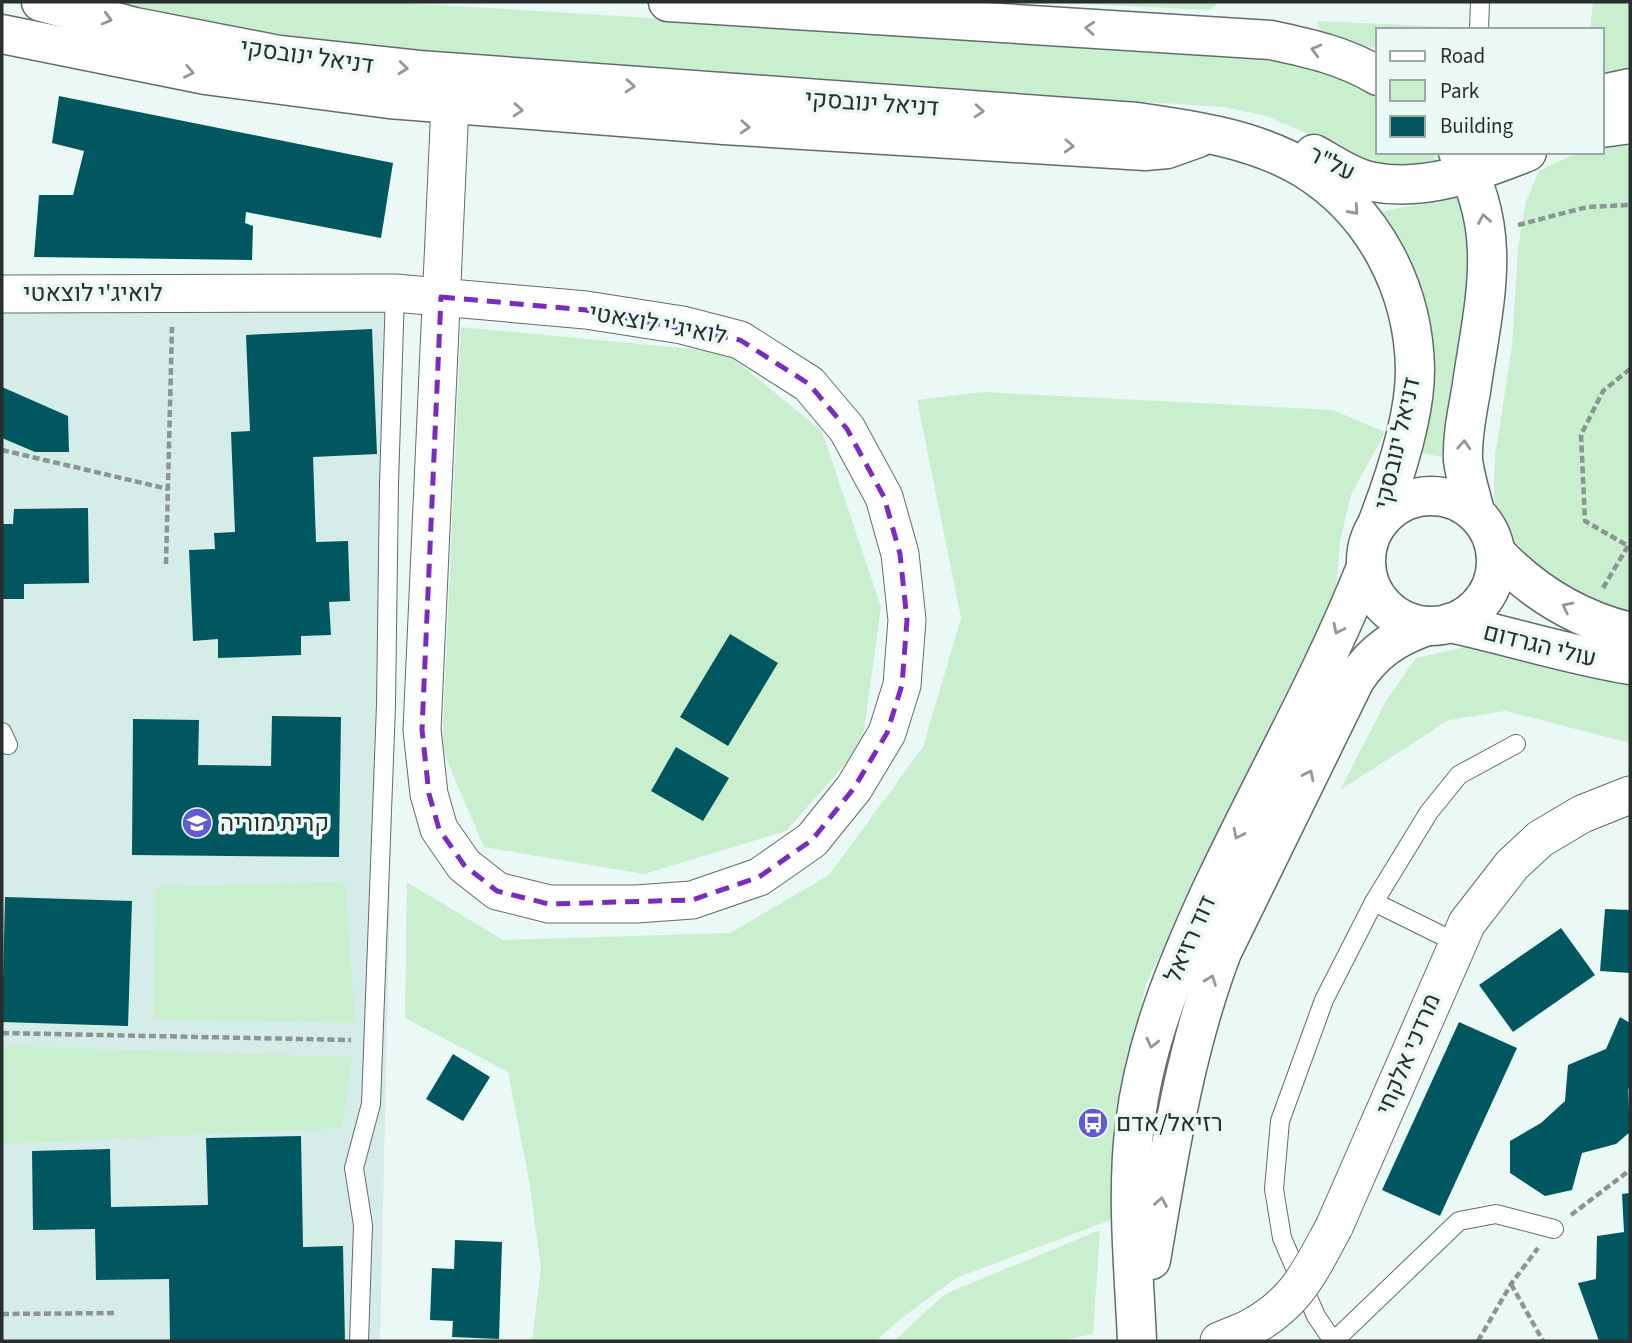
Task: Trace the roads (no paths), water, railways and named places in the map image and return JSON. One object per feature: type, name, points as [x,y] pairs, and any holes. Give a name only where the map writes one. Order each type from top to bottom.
[{"type":"street","name":"דניאל ינובסקי","points":[[41,2],[135,27],[279,55],[419,70],[1137,122],[1242,143],[1304,169],[1354,208],[1392,267],[1404,299],[1413,336],[1415,372],[1397,465],[1377,524]]},
{"type":"street","points":[[668,2],[1271,40],[1356,62],[1376,75]]},
{"type":"street","points":[[2,34],[205,75],[450,104],[724,125],[1145,151],[1167,149],[1206,134]]},
{"type":"street","points":[[1604,94],[1630,88]]},
{"type":"street","name":"לואיג'י לוצאטי","points":[[2,293],[395,293],[441,297],[586,310],[682,325],[740,340],[809,384],[847,429],[884,497],[900,554],[907,620],[902,685],[887,733],[855,788],[812,840],[759,877],[692,900],[636,904],[549,904],[497,891],[464,865],[439,829],[429,794],[422,730],[441,297],[450,104]]},
{"type":"street","name":"על\"ר","points":[[1137,122],[1174,117],[1214,118],[1255,127],[1373,182],[1422,183],[1449,180],[1465,163],[1516,154]]},
{"type":"street","points":[[1604,128],[1630,124]]},
{"type":"street","points":[[1465,163],[1481,201],[1487,233],[1487,282],[1464,446],[1465,473],[1475,512]]},
{"type":"street","points":[[1442,496],[1460,501],[1475,512],[1487,526],[1496,553],[1496,571],[1490,589],[1480,604],[1466,616],[1438,624],[1409,622],[1393,614],[1379,601],[1370,585],[1366,567],[1370,537],[1377,524],[1390,510],[1405,500],[1442,496]]},
{"type":"street","name":"עולי הגרדום","points":[[1496,553],[1519,578],[1548,598],[1585,617],[1630,632]]},
{"type":"street","name":"דוד רזיאל","points":[[1137,1341],[1131,1171],[1135,1123],[1160,1010],[1201,914],[1366,567]]},
{"type":"street","name":"עולי הגרדום","points":[[1438,624],[1523,639],[1581,657],[1630,665]]},
{"type":"street","name":"דוד רזיאל","points":[[1137,1341],[1180,1091],[1204,998],[1222,952],[1355,681],[1367,662],[1403,634],[1438,624]]},
{"type":"street","name":"מרדכי אלקחי","points":[[1233,1335],[1266,1320],[1292,1298],[1334,1227],[1467,922],[1512,865],[1540,839],[1582,814],[1630,795]]},
{"type":"lane","points":[[1479,28],[1480,2]]},
{"type":"lane","points":[[359,1341],[363,1225],[354,1168],[371,1104],[386,705],[388,484],[395,293]]},
{"type":"lane","points":[[1516,744],[1459,775],[1429,812],[1374,902],[1324,1000],[1280,1121],[1274,1189],[1282,1238],[1316,1316],[1333,1341],[1459,1221],[1496,1214],[1553,1229]]},
{"type":"lane","points":[[1374,902],[1457,943]]},
{"type":"place","name":"קרית מוריה","points":[[197,823]]},
{"type":"place","name":"רזיאל/אדם","points":[[1093,1123]]}]
